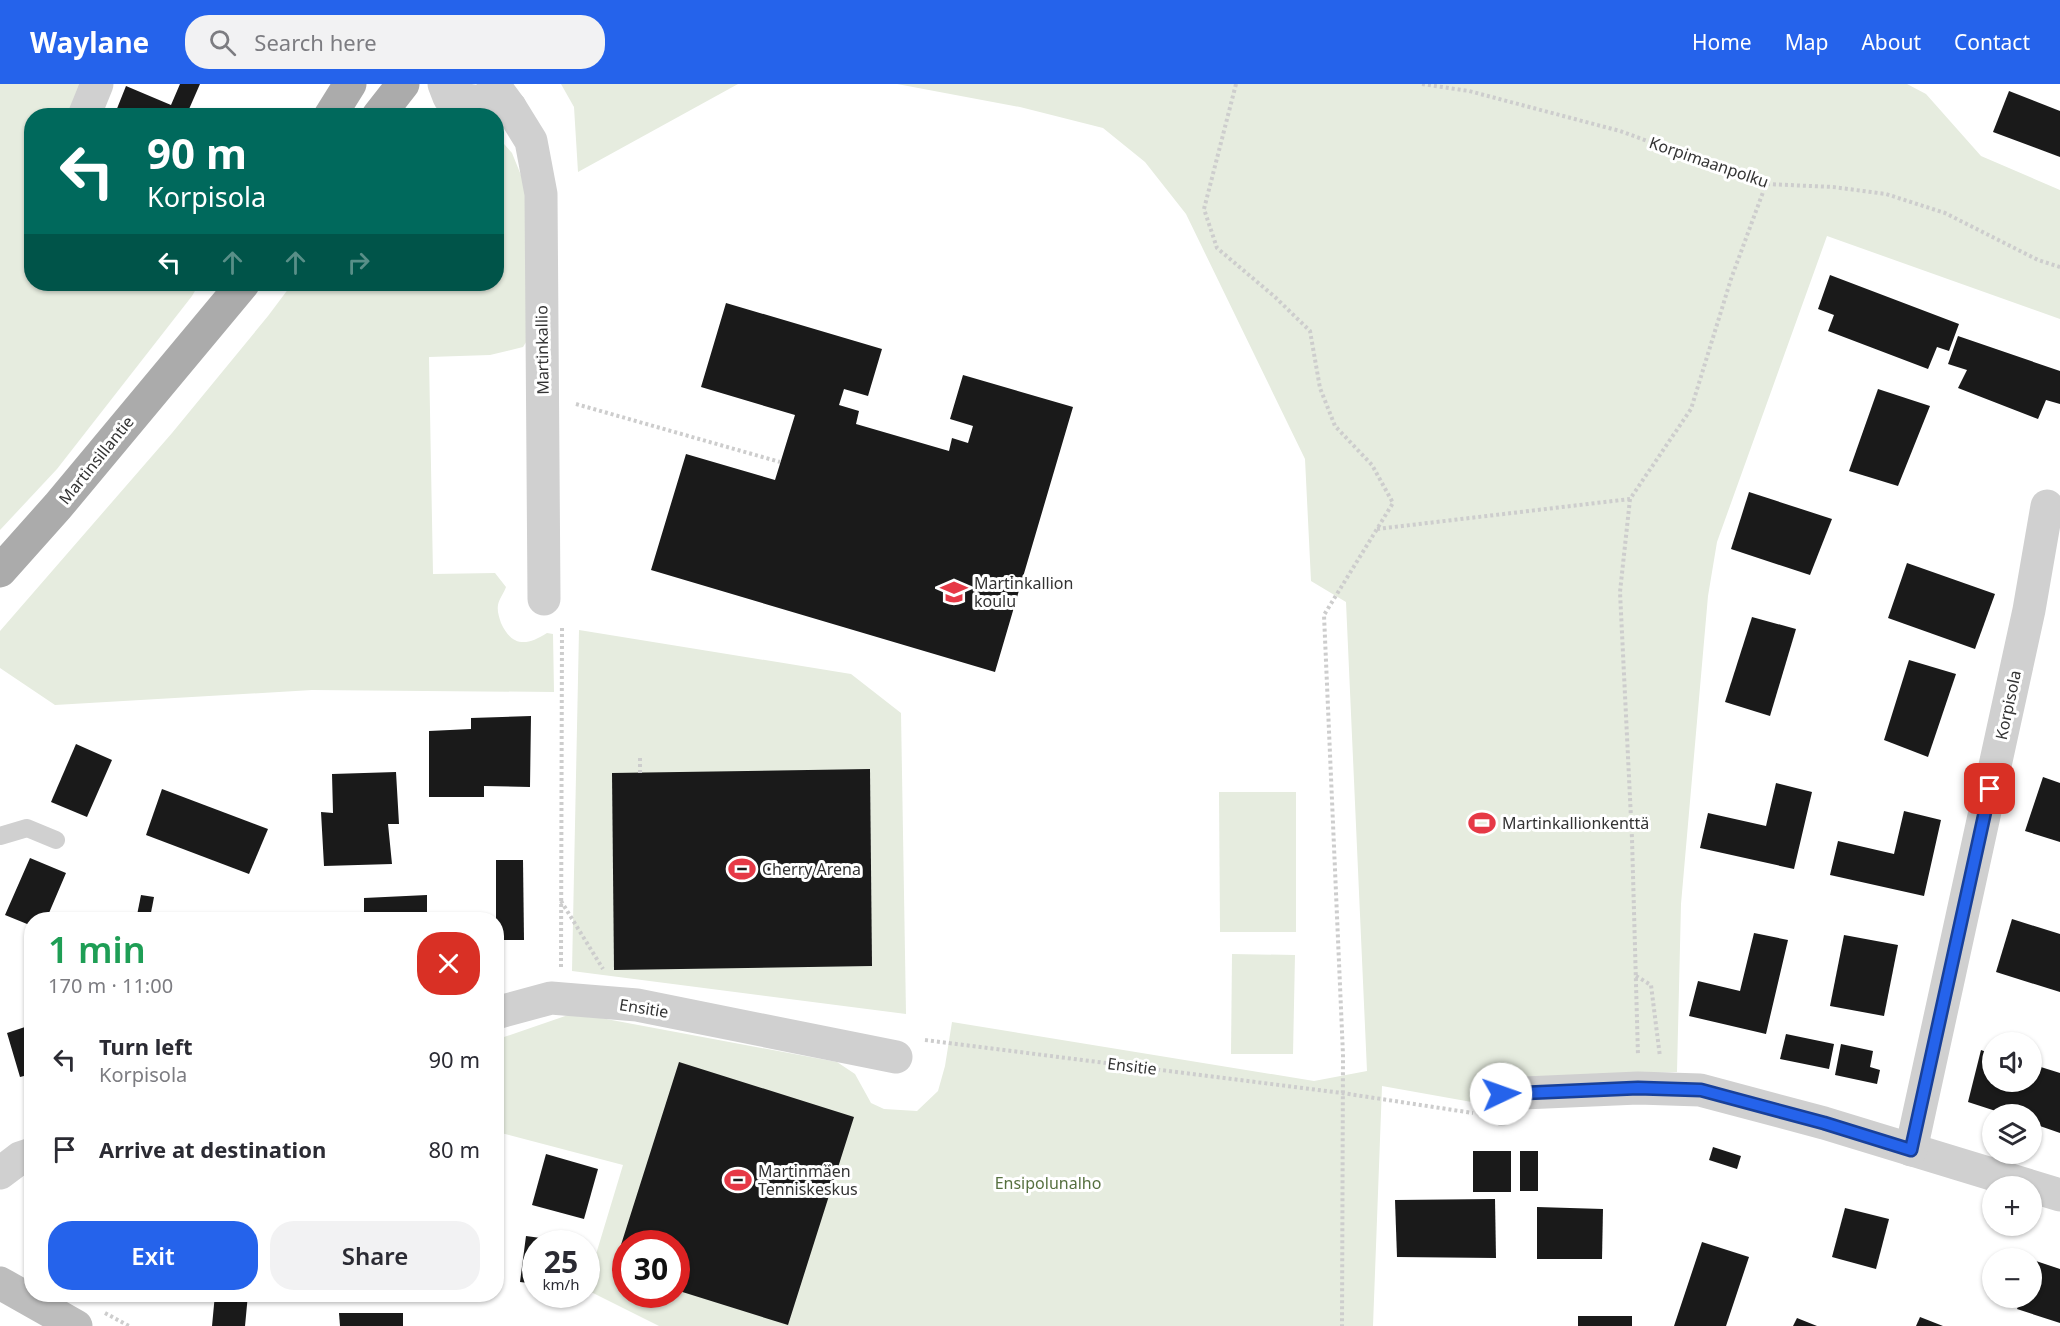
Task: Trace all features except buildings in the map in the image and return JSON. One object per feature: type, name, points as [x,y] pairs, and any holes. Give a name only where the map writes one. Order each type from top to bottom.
[{"type":"main road","points":[[335,108],[350,84]]},
{"type":"main road","points":[[384,108],[403,84]]},
{"type":"main road","name":"Martinsillantie","points":[[189,346],[223,291]]},
{"type":"main road","name":"Martinsillantie","points":[[0,571],[58,506],[237,291]]},
{"type":"street","points":[[87,108],[97,84]]},
{"type":"street","name":"Martinkallio","points":[[444,84],[449,97],[502,95],[531,141],[541,194],[544,599]]},
{"type":"street","name":"Korpisola","points":[[1911,1150],[2029,610],[2047,506]]},
{"type":"street","name":"Ensitie","points":[[504,1011],[551,998],[637,1005],[909,1048]]},
{"type":"street","points":[[1502,1106],[1651,1088],[1701,1090],[1824,1123],[2060,1195]]},
{"type":"street","points":[[0,1173],[24,1157]]},
{"type":"street","points":[[0,1283],[24,1297]]},
{"type":"street","points":[[34,1302],[76,1326]]},
{"type":"lane","points":[[0,836],[27,828],[56,840]]},
{"type":"path","points":[[1236,84],[1204,209],[1217,248],[1275,297],[1310,331],[1320,388],[1335,426],[1372,465],[1393,503],[1324,615],[1343,1054],[1342,1326]]},
{"type":"path","name":"Korpimaanpolku","points":[[1422,84],[1469,91],[1620,131],[1766,184],[1833,187],[1886,194],[1945,213],[2038,260],[2060,267]]},
{"type":"path","points":[[1651,1088],[1635,976],[1631,827],[1620,592],[1630,499],[1691,409],[1731,279],[1766,184]]},
{"type":"path","points":[[571,402],[780,462]]},
{"type":"path","points":[[1377,530],[1630,499]]},
{"type":"path","points":[[639,772],[640,755]]},
{"type":"path","points":[[561,900],[604,970]]},
{"type":"path","points":[[1635,976],[1652,985],[1651,1088]]},
{"type":"path","name":"Ensitie","points":[[909,1048],[1342,1093],[1502,1106]]},
{"type":"green space","points":[[0,84],[83,84],[73,108],[24,108],[24,291],[195,291],[57,469],[0,530]]},
{"type":"green space","points":[[561,84],[738,84],[578,172],[574,107]]},
{"type":"green space","name":"Ensipolunalho","points":[[897,84],[1907,84],[1926,94],[1981,156],[2060,190],[2060,319],[1827,236],[1717,542],[1708,596],[1681,904],[1677,1072],[1621,1074],[1494,1106],[1382,1086],[1373,1326],[659,1326],[623,1308],[690,1308],[690,1230],[612,1230],[612,1302],[600,1296],[600,1241],[623,1165],[504,1134],[504,1037],[574,1013],[837,1062],[855,1074],[871,1103],[884,1109],[917,1111],[938,1091],[945,1066],[952,1022],[1314,1081],[1367,1071],[1346,602],[1311,581],[1305,459],[1186,214],[1145,162],[1103,128],[1020,107]]},
{"type":"green space","points":[[504,144],[512,153],[527,190],[528,339],[523,347],[490,355],[429,357],[433,574],[495,573],[506,587],[498,610],[501,623],[510,637],[527,642],[547,633],[553,634],[554,692],[312,690],[55,705],[0,668],[0,631],[172,433],[287,291],[504,291]]},
{"type":"green space","points":[[579,630],[851,674],[901,713],[906,1014],[572,971]]},
{"type":"green space","points":[[1219,792],[1296,792],[1296,932],[1220,932]]},
{"type":"green space","points":[[1232,954],[1295,955],[1293,1054],[1231,1054]]},
{"type":"place","name":"Martinkallion koulu","points":[[954,592]]},
{"type":"place","name":"Martinkallionkenttä","points":[[1482,823]]},
{"type":"place","name":"Cherry Arena","points":[[742,869]]},
{"type":"place","name":"Martinmäen Tenniskeskus","points":[[738,1180]]},
{"type":"route","points":[[1501,1094],[1638,1088],[1701,1090],[1824,1123],[1911,1150],[1990,789]]}]
